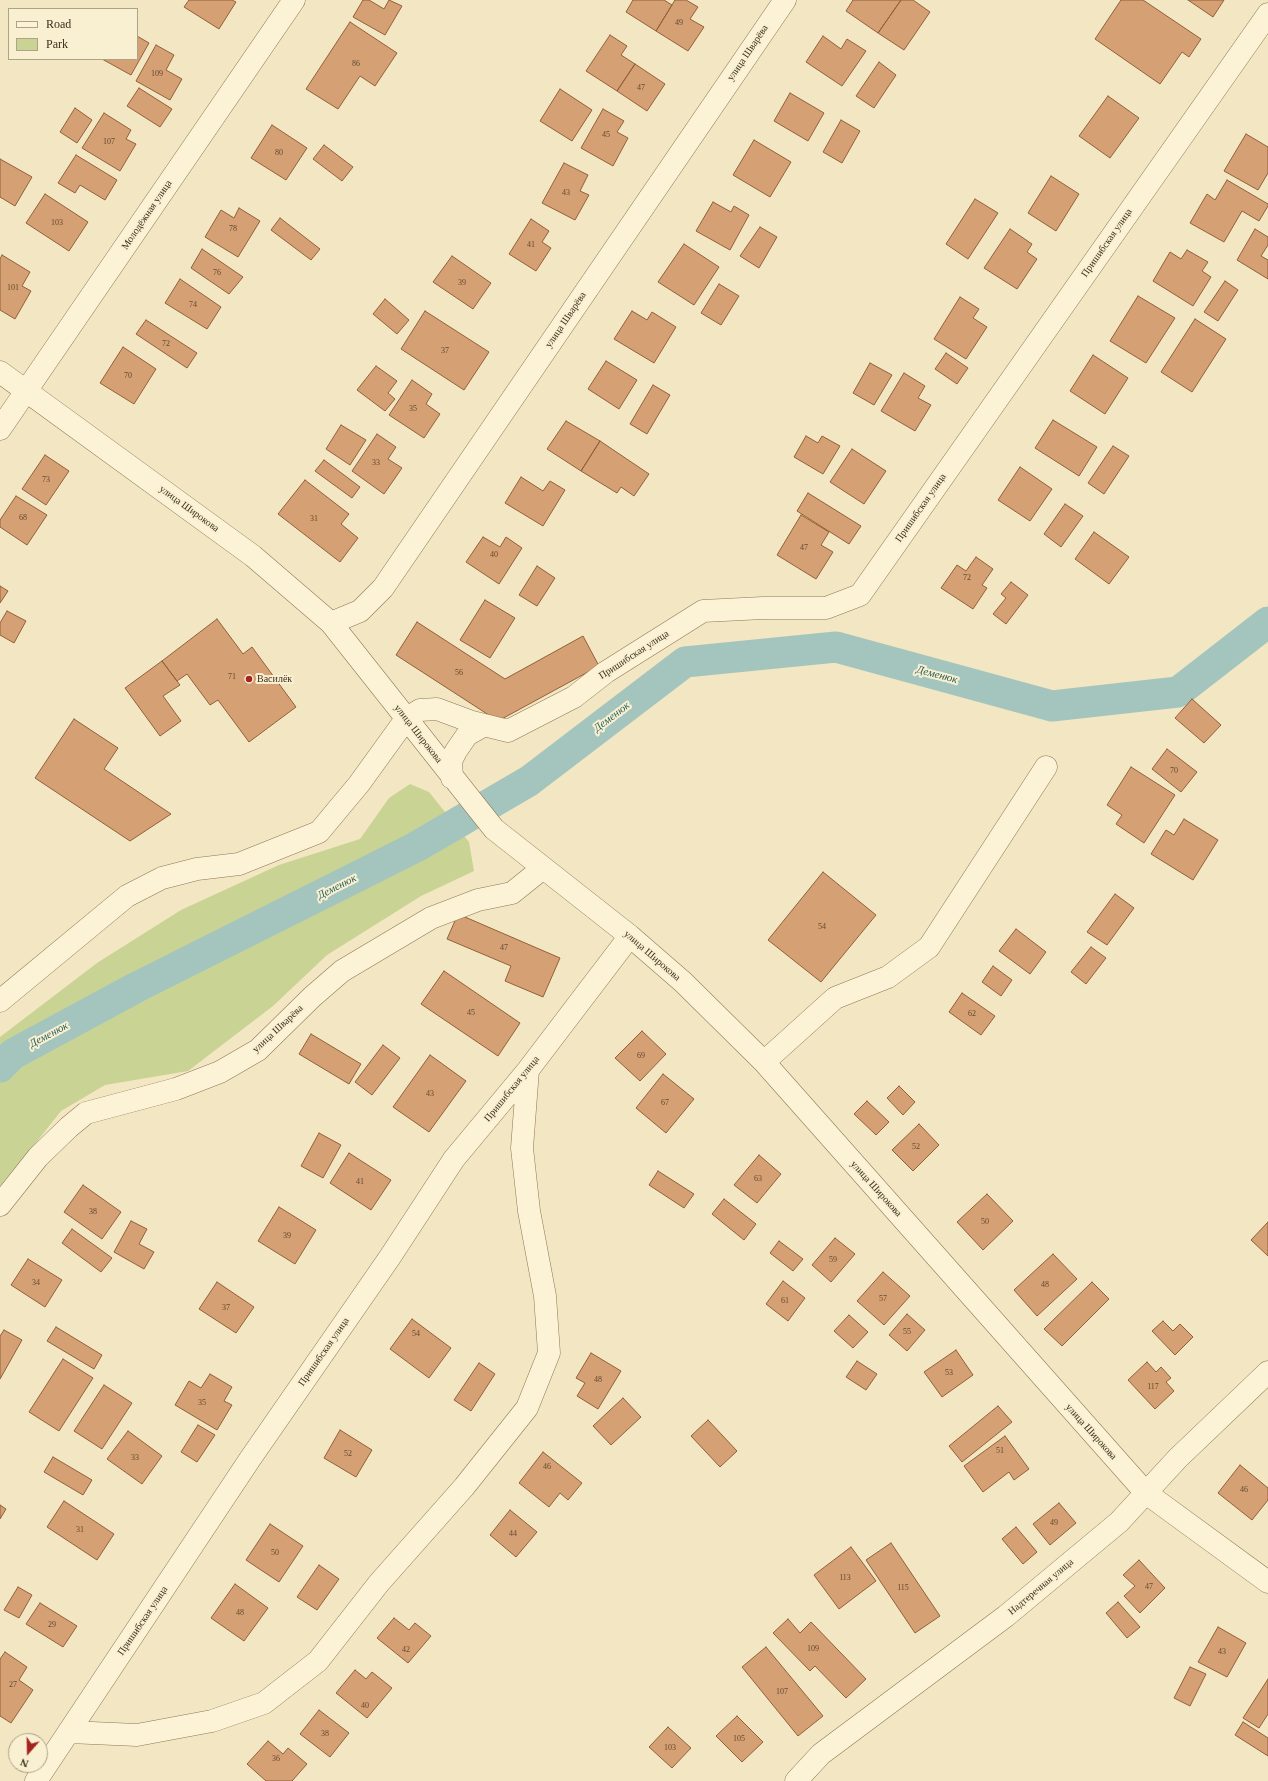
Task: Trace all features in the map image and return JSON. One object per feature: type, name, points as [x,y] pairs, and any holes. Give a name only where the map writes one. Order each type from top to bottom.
[{"type":"street","name":"Молодёжная улица","points":[[0,429],[294,0]]},
{"type":"street","name":"улица Шварёва","points":[[331,622],[360,611],[383,588],[784,0]]},
{"type":"street","name":"Пришибская улица","points":[[406,719],[420,710],[437,709],[508,731],[574,698],[606,672],[703,611],[763,608],[826,608],[860,595],[1268,14]]},
{"type":"street","name":"улица Широкова","points":[[0,372],[27,390],[253,556],[331,622],[452,778],[494,828],[630,936],[683,982],[764,1062],[1146,1493],[1268,1582]]},
{"type":"street","points":[[0,1002],[127,896],[162,878],[197,869],[239,864],[319,832],[360,784],[406,719]]},
{"type":"street","points":[[452,778],[451,761],[456,750],[467,735],[485,725]]},
{"type":"street","points":[[764,1062],[835,998],[888,977],[929,948],[1046,767]]},
{"type":"street","name":"улица Шварёва","points":[[0,1204],[38,1158],[69,1127],[86,1113],[176,1090],[220,1072],[258,1050],[312,997],[342,971],[431,918],[478,900],[512,893],[543,868]]},
{"type":"street","name":"Пришибская улица","points":[[36,1781],[250,1460],[390,1257],[454,1159],[528,1070],[630,936]]},
{"type":"street","points":[[69,1732],[137,1735],[212,1721],[264,1703],[318,1661],[379,1583],[464,1487],[527,1408],[549,1353],[545,1296],[529,1211],[522,1148],[528,1070]]},
{"type":"street","name":"Надтеречная улица","points":[[796,1781],[821,1754],[1006,1616],[1119,1522],[1178,1458],[1268,1372]]},
{"type":"green space","points":[[410,784],[429,792],[469,842],[474,871],[421,896],[327,955],[273,1006],[188,1071],[105,1085],[61,1111],[0,1188],[0,1037],[97,963],[181,910],[279,865],[360,839],[389,798]]},
{"type":"building","points":[[189,0],[232,0],[236,2],[219,29],[184,7]]},
{"type":"building","points":[[363,0],[369,0],[384,9],[389,0],[402,6],[385,35],[353,17]]},
{"type":"building","points":[[633,0],[664,0],[672,5],[656,31],[626,12]]},
{"type":"building","points":[[675,0],[686,0],[698,7],[690,19],[704,27],[688,51],[656,31]]},
{"type":"building","points":[[853,0],[901,0],[878,33],[846,11]]},
{"type":"building","points":[[901,0],[913,0],[930,12],[904,50],[878,33]]},
{"type":"building","points":[[1121,0],[1143,0],[1201,39],[1189,57],[1182,52],[1160,84],[1095,39]]},
{"type":"building","points":[[1188,0],[1224,0],[1213,17]]},
{"type":"building","points":[[350,22],[397,53],[375,86],[360,76],[338,109],[306,89]]},
{"type":"building","points":[[610,35],[627,46],[621,55],[635,64],[617,91],[586,71]]},
{"type":"building","points":[[823,36],[841,49],[847,39],[866,51],[842,86],[806,62]]},
{"type":"building","points":[[138,37],[149,43],[131,75],[104,60],[138,60]]},
{"type":"building","points":[[156,45],[174,55],[166,70],[182,79],[170,100],[136,81]]},
{"type":"building","points":[[879,62],[896,75],[874,108],[856,96]]},
{"type":"building","points":[[635,64],[665,84],[647,111],[617,91]]},
{"type":"building","points":[[139,88],[172,109],[160,127],[127,106]]},
{"type":"building","points":[[560,89],[592,110],[572,141],[540,121]]},
{"type":"building","points":[[790,93],[824,113],[808,141],[774,121]]},
{"type":"building","points":[[1108,96],[1139,118],[1110,158],[1079,136]]},
{"type":"building","points":[[75,108],[92,120],[77,143],[60,132]]},
{"type":"building","points":[[603,109],[624,121],[617,132],[628,138],[613,166],[581,148]]},
{"type":"building","points":[[104,113],[131,130],[126,139],[136,144],[120,171],[82,148]]},
{"type":"building","points":[[841,120],[860,131],[842,163],[823,152]]},
{"type":"building","points":[[272,125],[307,148],[286,180],[251,158]]},
{"type":"building","points":[[1246,134],[1268,147],[1268,173],[1258,190],[1224,171]]},
{"type":"building","points":[[754,140],[791,162],[770,197],[733,175]]},
{"type":"building","points":[[324,145],[353,167],[342,181],[313,159]]},
{"type":"building","points":[[76,155],[117,180],[105,200],[80,185],[75,193],[58,183]]},
{"type":"building","points":[[0,159],[32,177],[15,206],[0,197]]},
{"type":"building","points":[[564,163],[588,175],[580,191],[589,195],[575,220],[542,203]]},
{"type":"building","points":[[1051,176],[1079,194],[1056,231],[1028,213]]},
{"type":"building","points":[[1227,180],[1268,204],[1268,206],[1259,221],[1242,211],[1224,242],[1190,223],[1207,194],[1215,200]]},
{"type":"building","points":[[45,194],[88,222],[69,251],[26,223]]},
{"type":"building","points":[[975,199],[998,213],[968,259],[946,244]]},
{"type":"building","points":[[713,202],[731,212],[734,206],[749,215],[730,250],[696,231]]},
{"type":"building","points":[[239,208],[260,221],[238,257],[205,237],[221,210],[234,218]]},
{"type":"building","points":[[280,218],[320,249],[311,260],[271,230]]},
{"type":"building","points":[[531,219],[549,231],[542,242],[551,248],[536,271],[509,254]]},
{"type":"building","points":[[760,227],[777,237],[759,268],[740,256]]},
{"type":"building","points":[[1010,229],[1032,244],[1027,252],[1037,259],[1017,289],[984,268]]},
{"type":"building","points":[[1255,229],[1268,237],[1268,245],[1261,256],[1268,260],[1268,279],[1237,260]]},
{"type":"building","points":[[684,244],[719,267],[694,305],[658,282]]},
{"type":"building","points":[[202,249],[243,277],[229,294],[191,268]]},
{"type":"building","points":[[1187,250],[1208,262],[1202,271],[1211,277],[1193,306],[1153,281],[1170,252],[1181,259]]},
{"type":"building","points":[[2,255],[30,272],[22,286],[31,291],[15,319],[0,310],[0,259]]},
{"type":"building","points":[[452,256],[491,283],[473,309],[433,282]]},
{"type":"building","points":[[180,279],[221,307],[207,329],[165,303]]},
{"type":"building","points":[[1225,281],[1238,290],[1218,321],[1204,312]]},
{"type":"building","points":[[719,284],[739,296],[721,325],[701,313]]},
{"type":"building","points":[[1138,296],[1175,318],[1146,363],[1110,341]]},
{"type":"building","points":[[960,297],[979,309],[973,318],[987,327],[966,359],[934,339]]},
{"type":"building","points":[[385,299],[409,320],[397,334],[373,314]]},
{"type":"building","points":[[425,311],[489,352],[464,390],[401,349]]},
{"type":"building","points":[[632,311],[647,320],[652,312],[676,327],[654,363],[614,339]]},
{"type":"building","points":[[1195,319],[1226,339],[1192,392],[1161,372]]},
{"type":"building","points":[[146,320],[197,353],[187,368],[136,334]]},
{"type":"building","points":[[123,347],[156,369],[134,404],[100,383]]},
{"type":"building","points":[[946,353],[968,368],[957,384],[935,369]]},
{"type":"building","points":[[1093,355],[1128,378],[1105,414],[1070,391]]},
{"type":"building","points":[[606,361],[637,380],[619,409],[588,389]]},
{"type":"building","points":[[870,363],[892,375],[874,405],[853,393]]},
{"type":"building","points":[[376,366],[397,381],[388,393],[395,399],[385,411],[357,390]]},
{"type":"building","points":[[904,373],[925,386],[918,398],[931,405],[915,431],[881,411]]},
{"type":"building","points":[[412,380],[432,394],[426,404],[440,414],[424,438],[389,415]]},
{"type":"building","points":[[653,385],[670,395],[647,434],[630,424]]},
{"type":"building","points":[[1053,420],[1097,447],[1079,476],[1035,448]]},
{"type":"building","points":[[566,421],[600,441],[581,471],[547,449]]},
{"type":"building","points":[[341,425],[366,440],[350,465],[326,449]]},
{"type":"building","points":[[377,434],[396,447],[388,459],[402,468],[384,494],[352,471]]},
{"type":"building","points":[[806,436],[818,443],[822,436],[840,446],[823,474],[794,457]]},
{"type":"building","points":[[600,441],[649,474],[634,496],[621,487],[617,493],[581,471]]},
{"type":"building","points":[[1113,446],[1129,456],[1104,494],[1088,483]]},
{"type":"building","points":[[852,449],[886,471],[864,504],[830,482]]},
{"type":"building","points":[[45,455],[69,471],[46,505],[22,489]]},
{"type":"building","points":[[324,460],[360,487],[352,498],[315,471]]},
{"type":"building","points":[[1020,467],[1052,489],[1030,521],[998,500]]},
{"type":"building","points":[[521,477],[543,491],[550,481],[565,490],[543,526],[505,503]]},
{"type":"building","points":[[305,480],[349,514],[341,524],[358,538],[340,562],[278,514]]},
{"type":"building","points":[[808,493],[861,526],[849,544],[797,511]]},
{"type":"building","points":[[16,496],[47,515],[27,545],[0,527],[0,520]]},
{"type":"building","points":[[1065,504],[1083,516],[1061,547],[1044,534]]},
{"type":"building","points":[[801,515],[829,532],[821,545],[833,552],[816,579],[777,555]]},
{"type":"building","points":[[1094,532],[1129,557],[1109,584],[1075,559]]},
{"type":"building","points":[[483,537],[500,547],[506,537],[522,548],[499,584],[466,562]]},
{"type":"building","points":[[976,557],[993,569],[982,585],[987,588],[973,609],[941,588],[957,565],[966,571]]},
{"type":"building","points":[[537,566],[555,578],[537,606],[519,595]]},
{"type":"building","points":[[1011,582],[1028,595],[1006,624],[993,614],[1006,598],[1001,594]]},
{"type":"building","points":[[0,586],[8,591],[0,603]]},
{"type":"building","points":[[485,600],[515,618],[490,658],[460,640]]},
{"type":"building","points":[[7,611],[26,621],[14,643],[0,635],[0,623]]},
{"type":"building","points":[[217,619],[243,654],[252,647],[296,707],[249,742],[218,700],[210,705],[187,674],[177,681],[162,661]]},
{"type":"building","points":[[417,622],[505,679],[583,636],[599,666],[498,721],[396,655]]},
{"type":"building","points":[[162,661],[180,685],[163,696],[181,721],[160,736],[125,688]]},
{"type":"building","points":[[1192,699],[1221,725],[1204,743],[1175,718]]},
{"type":"building","points":[[74,719],[118,748],[104,769],[171,814],[130,841],[35,778]]},
{"type":"building","points":[[1167,749],[1197,772],[1181,792],[1152,769]]},
{"type":"building","points":[[1131,767],[1175,795],[1144,843],[1116,824],[1122,815],[1107,805]]},
{"type":"building","points":[[1184,819],[1218,840],[1193,880],[1151,854],[1166,830],[1174,835]]},
{"type":"building","points":[[823,872],[876,915],[821,982],[768,940]]},
{"type":"building","points":[[1115,894],[1134,908],[1107,945],[1087,932]]},
{"type":"building","points":[[458,914],[560,958],[543,997],[505,981],[511,966],[447,939]]},
{"type":"building","points":[[1016,929],[1046,952],[1030,974],[999,951]]},
{"type":"building","points":[[1091,947],[1106,958],[1086,984],[1071,972]]},
{"type":"building","points":[[993,966],[1012,980],[1001,996],[982,982]]},
{"type":"building","points":[[444,971],[520,1023],[498,1056],[421,1004]]},
{"type":"building","points":[[962,993],[995,1016],[981,1035],[949,1012]]},
{"type":"building","points":[[642,1031],[666,1054],[640,1081],[615,1058]]},
{"type":"building","points":[[311,1034],[361,1064],[349,1084],[299,1054]]},
{"type":"building","points":[[383,1045],[400,1058],[372,1095],[355,1082]]},
{"type":"building","points":[[430,1055],[466,1081],[429,1132],[393,1107]]},
{"type":"building","points":[[663,1074],[694,1099],[666,1133],[636,1108]]},
{"type":"building","points":[[899,1086],[915,1102],[903,1115],[887,1098]]},
{"type":"building","points":[[867,1101],[889,1122],[876,1135],[854,1114]]},
{"type":"building","points":[[919,1124],[939,1145],[913,1171],[892,1150]]},
{"type":"building","points":[[319,1133],[341,1145],[323,1178],[301,1166]]},
{"type":"building","points":[[349,1153],[391,1180],[371,1210],[330,1183]]},
{"type":"building","points":[[759,1155],[781,1174],[757,1203],[734,1185]]},
{"type":"building","points":[[658,1171],[694,1194],[684,1208],[649,1185]]},
{"type":"building","points":[[83,1185],[121,1212],[102,1239],[64,1212]]},
{"type":"building","points":[[987,1194],[1013,1221],[983,1250],[957,1222]]},
{"type":"building","points":[[724,1199],[756,1224],[744,1240],[712,1214]]},
{"type":"building","points":[[279,1207],[316,1230],[295,1264],[258,1241]]},
{"type":"building","points":[[131,1221],[147,1229],[139,1244],[154,1252],[144,1269],[114,1252]]},
{"type":"building","points":[[1268,1222],[1268,1256],[1251,1240]]},
{"type":"building","points":[[72,1229],[112,1258],[101,1272],[62,1243]]},
{"type":"building","points":[[835,1238],[855,1254],[831,1282],[812,1265]]},
{"type":"building","points":[[779,1241],[803,1259],[793,1271],[770,1253]]},
{"type":"building","points":[[1053,1254],[1077,1279],[1037,1316],[1014,1290]]},
{"type":"building","points":[[28,1259],[62,1280],[45,1307],[11,1285]]},
{"type":"building","points":[[883,1272],[910,1296],[884,1325],[857,1301]]},
{"type":"building","points":[[783,1281],[805,1298],[788,1321],[766,1304]]},
{"type":"building","points":[[217,1282],[254,1307],[236,1333],[199,1309]]},
{"type":"building","points":[[1092,1282],[1109,1299],[1062,1346],[1044,1329]]},
{"type":"building","points":[[907,1314],[925,1330],[907,1351],[889,1335]]},
{"type":"building","points":[[849,1315],[868,1332],[853,1348],[834,1331]]},
{"type":"building","points":[[412,1319],[451,1348],[429,1378],[390,1349]]},
{"type":"building","points":[[1163,1321],[1173,1331],[1180,1324],[1193,1337],[1175,1355],[1152,1331]]},
{"type":"building","points":[[56,1327],[102,1355],[94,1369],[47,1341]]},
{"type":"building","points":[[4,1330],[22,1340],[0,1379],[0,1336]]},
{"type":"building","points":[[956,1350],[973,1375],[942,1397],[924,1372]]},
{"type":"building","points":[[591,1353],[621,1371],[598,1409],[577,1396],[585,1383],[576,1378]]},
{"type":"building","points":[[63,1359],[93,1378],[59,1431],[29,1412]]},
{"type":"building","points":[[857,1361],[877,1374],[866,1390],[846,1377]]},
{"type":"building","points":[[1147,1362],[1156,1372],[1161,1367],[1171,1378],[1166,1382],[1174,1391],[1155,1409],[1128,1380]]},
{"type":"building","points":[[479,1363],[495,1374],[471,1411],[454,1400]]},
{"type":"building","points":[[210,1374],[232,1387],[224,1401],[232,1405],[217,1430],[175,1405],[189,1381],[201,1388]]},
{"type":"building","points":[[104,1385],[132,1403],[102,1449],[74,1431]]},
{"type":"building","points":[[623,1398],[641,1417],[611,1445],[593,1426]]},
{"type":"building","points":[[998,1406],[1012,1422],[962,1462],[949,1446]]},
{"type":"building","points":[[708,1420],[737,1451],[720,1467],[691,1436]]},
{"type":"building","points":[[198,1425],[215,1435],[197,1462],[181,1452]]},
{"type":"building","points":[[340,1430],[372,1450],[356,1477],[324,1458]]},
{"type":"building","points":[[128,1431],[162,1456],[142,1484],[107,1459]]},
{"type":"building","points":[[1005,1436],[1029,1469],[1014,1480],[1009,1472],[983,1492],[964,1466]]},
{"type":"building","points":[[543,1452],[582,1483],[568,1500],[560,1493],[549,1507],[519,1483]]},
{"type":"building","points":[[53,1457],[92,1480],[83,1495],[44,1472]]},
{"type":"building","points":[[1240,1465],[1268,1488],[1268,1500],[1252,1520],[1218,1493]]},
{"type":"building","points":[[64,1501],[114,1534],[97,1560],[47,1527]]},
{"type":"building","points":[[1059,1503],[1076,1523],[1050,1545],[1033,1524]]},
{"type":"building","points":[[0,1505],[6,1509],[0,1519]]},
{"type":"building","points":[[510,1510],[537,1532],[516,1557],[490,1535]]},
{"type":"building","points":[[270,1524],[303,1546],[279,1582],[246,1560]]},
{"type":"building","points":[[1016,1527],[1037,1552],[1023,1564],[1002,1539]]},
{"type":"building","points":[[891,1543],[940,1616],[915,1633],[866,1560]]},
{"type":"building","points":[[851,1547],[876,1581],[839,1609],[814,1575]]},
{"type":"building","points":[[1139,1560],[1165,1588],[1140,1613],[1124,1596],[1135,1586],[1123,1575]]},
{"type":"building","points":[[319,1565],[339,1579],[317,1610],[297,1597]]},
{"type":"building","points":[[235,1584],[268,1608],[244,1641],[211,1618]]},
{"type":"building","points":[[18,1587],[32,1595],[19,1618],[4,1610]]},
{"type":"building","points":[[1118,1602],[1140,1627],[1127,1638],[1106,1613]]},
{"type":"building","points":[[40,1603],[77,1626],[63,1647],[26,1624]]},
{"type":"building","points":[[394,1618],[409,1630],[415,1623],[431,1636],[408,1663],[377,1638]]},
{"type":"building","points":[[788,1619],[800,1633],[811,1622],[866,1679],[846,1698],[815,1666],[810,1671],[773,1633]]},
{"type":"building","points":[[1218,1627],[1246,1643],[1227,1677],[1198,1662]]},
{"type":"building","points":[[766,1647],[823,1716],[798,1736],[742,1667]]},
{"type":"building","points":[[5,1652],[27,1667],[19,1680],[33,1690],[11,1723],[0,1716],[0,1659]]},
{"type":"building","points":[[1190,1667],[1206,1674],[1190,1706],[1174,1698]]},
{"type":"building","points":[[355,1670],[366,1679],[372,1672],[392,1688],[367,1718],[336,1693]]},
{"type":"building","points":[[1268,1679],[1268,1714],[1259,1728],[1243,1718]]},
{"type":"building","points":[[319,1710],[349,1733],[330,1757],[300,1734]]},
{"type":"building","points":[[737,1716],[763,1742],[742,1762],[716,1736]]},
{"type":"building","points":[[1243,1722],[1268,1738],[1268,1756],[1235,1735]]},
{"type":"building","points":[[668,1727],[691,1748],[672,1768],[649,1747]]},
{"type":"building","points":[[268,1741],[283,1754],[288,1748],[307,1764],[292,1781],[266,1781],[247,1764]]},
{"type":"waterway","name":"Деменюк","points":[[0,1067],[13,1054],[137,987],[416,847],[529,781],[685,662],[836,647],[1052,706],[1178,692],[1268,622]]},
{"type":"place","name":"Василёк","points":[[249,679]]}]
